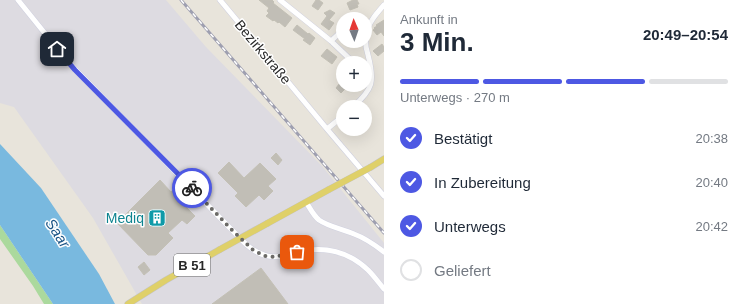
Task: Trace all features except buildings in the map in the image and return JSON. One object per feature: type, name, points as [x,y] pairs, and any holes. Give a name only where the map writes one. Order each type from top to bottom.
[{"type":"main road","name":"B 51","points":[[128,304],[166,280],[384,159]]},
{"type":"street","points":[[18,0],[64,57],[253,250],[265,256],[274,257],[310,249],[322,249],[344,255],[357,261],[368,270],[384,289]]},
{"type":"street","name":"Bezirkstraße","points":[[220,0],[384,196]]},
{"type":"street","points":[[280,0],[331,41],[347,56]]},
{"type":"street","points":[[372,19],[384,5]]},
{"type":"street","points":[[331,41],[336,36]]},
{"type":"street","points":[[360,100],[367,92],[372,80],[367,48]]},
{"type":"street","points":[[327,129],[336,122]]},
{"type":"street","points":[[306,202],[314,215],[324,223],[355,234],[384,252]]},
{"type":"shaded area","points":[[0,0],[166,0],[206,47],[322,166],[384,243],[384,304],[142,304],[93,218],[14,107],[0,103]]},
{"type":"green space","points":[[0,225],[53,304],[44,304],[0,239]]},
{"type":"water","name":"Saar","points":[[0,144],[41,188],[99,274],[115,304],[53,304],[0,225]]},
{"type":"railway","points":[[181,0],[384,233]]},
{"type":"way so far","points":[[192,188],[253,250],[265,256],[274,257],[297,252]]},
{"type":"place","name":"Mediq","points":[[157,218]]},
{"type":"route","points":[[57,49],[75,70],[192,188]]}]
